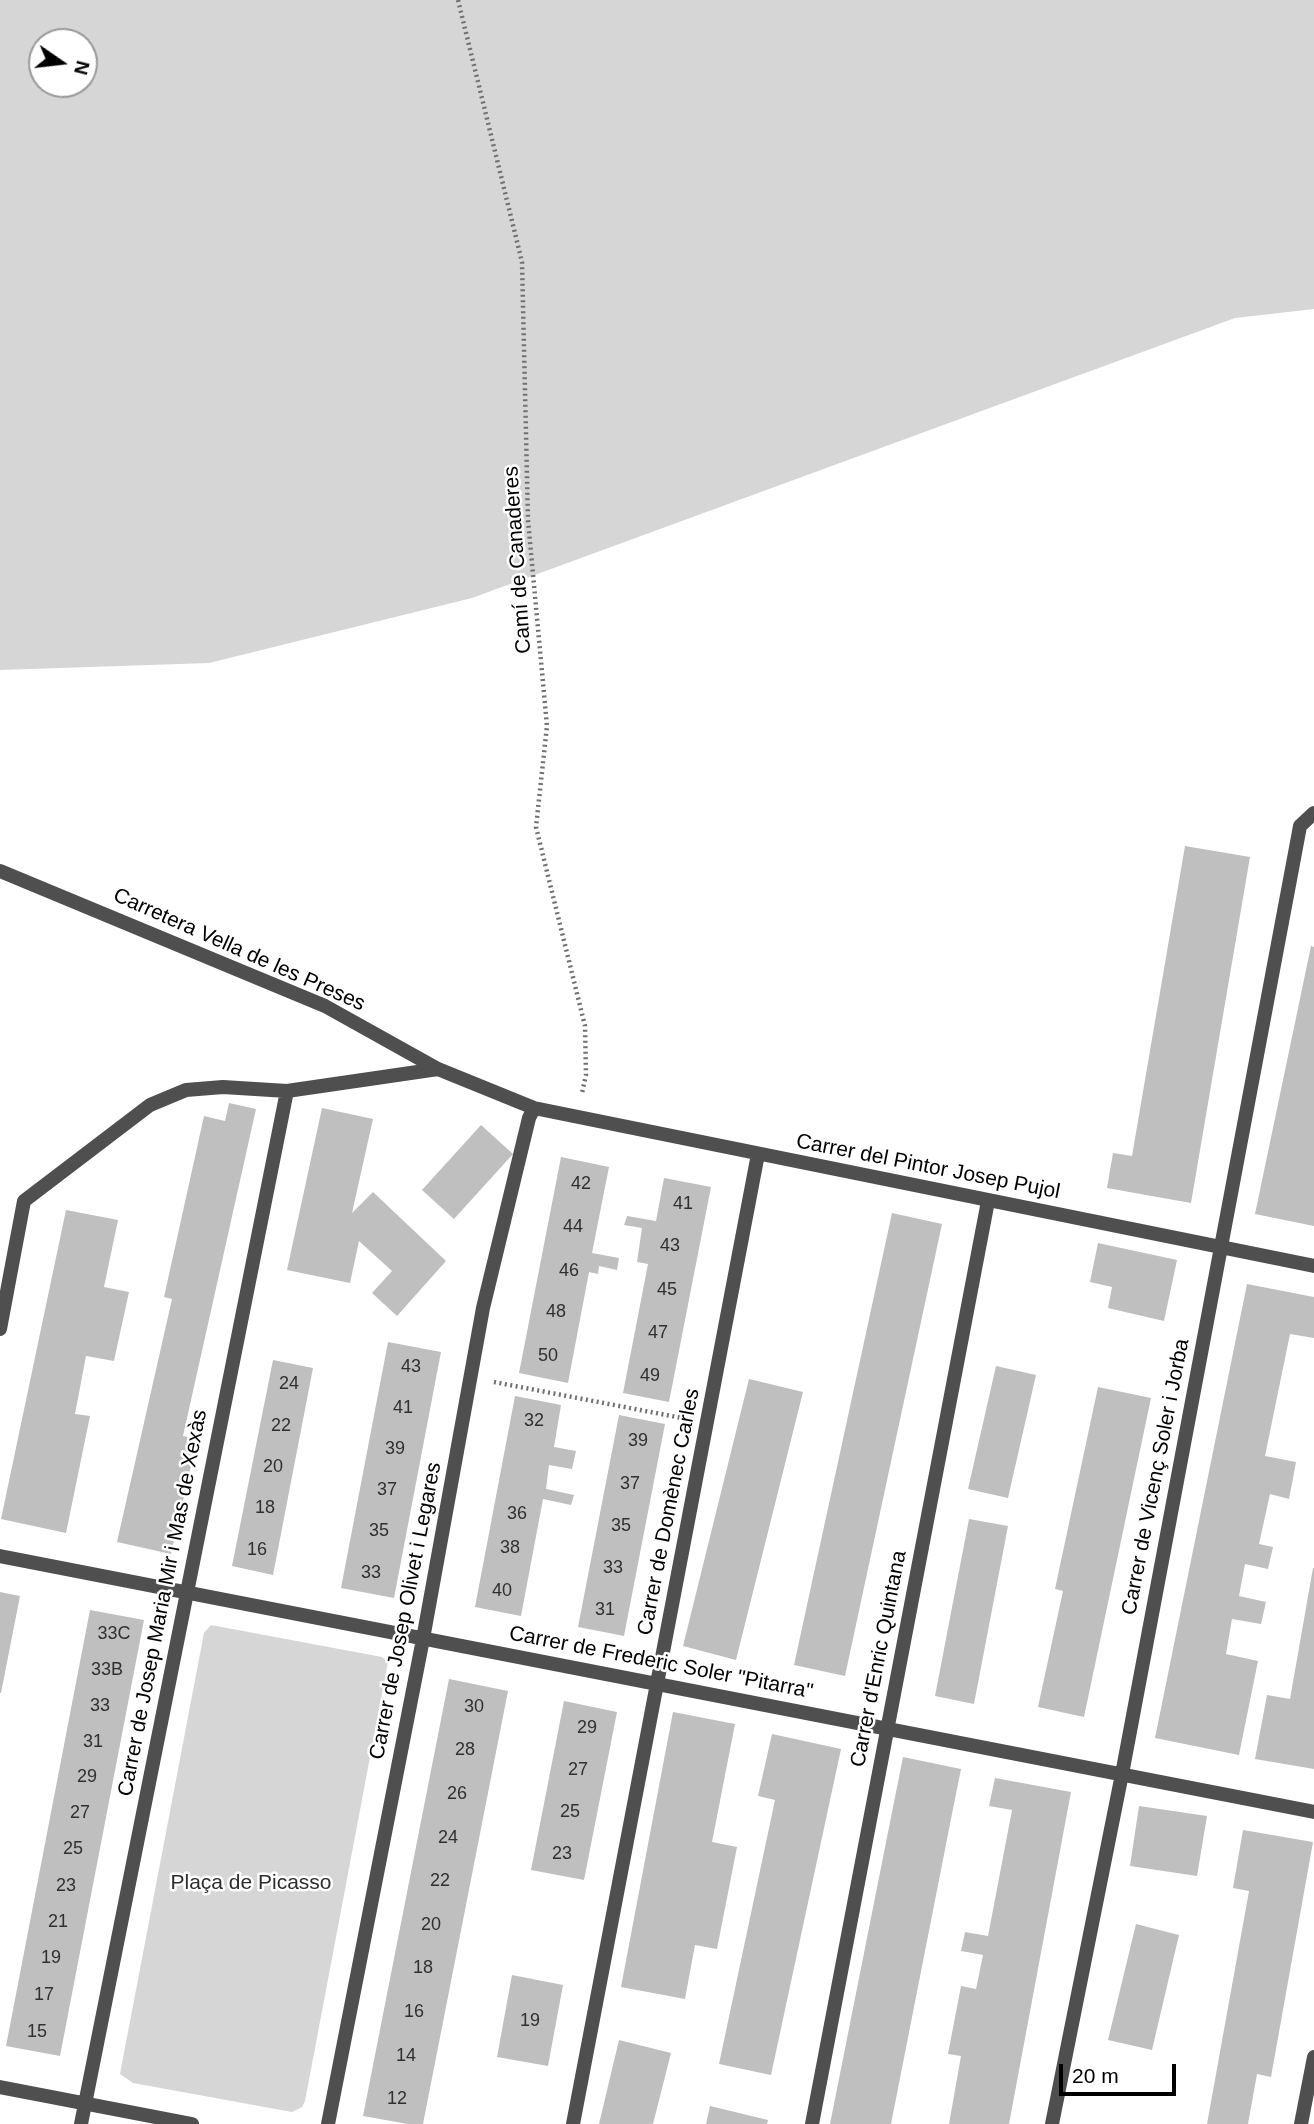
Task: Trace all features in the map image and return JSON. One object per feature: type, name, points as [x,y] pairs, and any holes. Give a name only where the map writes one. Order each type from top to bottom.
[{"type":"street","name":"Carrer de Vicenç Soler i Jorba","points":[[1052,2124],[1122,1774],[1300,826],[1314,813]]},
{"type":"street","name":"Carretera Vella de les Preses","points":[[0,871],[325,1006],[438,1069],[534,1108]]},
{"type":"street","points":[[0,1329],[24,1201],[150,1105],[186,1090],[223,1087],[287,1091],[438,1069]]},
{"type":"street","name":"Carrer de Josep Maria Mir i Mas de Xexàs","points":[[81,2124],[287,1091]]},
{"type":"street","name":"Carrer del Pintor Josep Pujol","points":[[534,1108],[1314,1266]]},
{"type":"street","name":"Carrer de Josep Olivet i Legares","points":[[328,2124],[494,1258],[534,1108]]},
{"type":"street","name":"Carrer de Domènec Carles","points":[[573,2124],[758,1154]]},
{"type":"street","name":"Carrer d'Enric Quintana","points":[[812,2124],[988,1201]]},
{"type":"street","name":"Carrer de Frederic Soler \"Pitarra\"","points":[[0,1556],[1314,1812]]},
{"type":"street","points":[[1301,2124],[1314,2057]]},
{"type":"street","points":[[0,2087],[192,2124]]},
{"type":"path","name":"Camí de Canaderes","points":[[458,0],[522,262],[528,520],[547,726],[536,827],[585,1027],[586,1075],[576,1117]]},
{"type":"path","points":[[471,1378],[707,1423]]},
{"type":"green space","points":[[0,0],[1314,0],[1314,309],[1235,318],[472,598],[209,663],[0,670]]},
{"type":"green space","name":"Plaça de Picasso","points":[[211,1625],[382,1657],[388,1662],[305,2101],[302,2107],[292,2112],[133,2083],[120,2074],[204,1633]]},
{"type":"building","points":[[1185,846],[1250,857],[1191,1203],[1107,1188],[1113,1153],[1132,1156]]},
{"type":"building","points":[[1311,946],[1314,947],[1314,1226],[1255,1214]]},
{"type":"building","points":[[229,1103],[256,1109],[183,1436],[197,1439],[171,1554],[117,1542],[172,1299],[164,1297],[204,1116],[225,1121]]},
{"type":"building","points":[[322,1108],[373,1119],[352,1213],[373,1192],[446,1261],[397,1316],[372,1293],[392,1271],[359,1241],[350,1283],[287,1270]]},
{"type":"building","points":[[481,1125],[513,1154],[454,1219],[422,1190]]},
{"type":"building","points":[[561,1157],[609,1167],[592,1253],[619,1258],[617,1270],[599,1266],[598,1274],[589,1272],[568,1383],[519,1373]]},
{"type":"building","points":[[664,1178],[711,1187],[669,1402],[623,1393],[648,1264],[637,1262],[642,1228],[624,1225],[627,1216],[656,1221]]},
{"type":"building","points":[[66,1210],[118,1220],[104,1287],[129,1292],[114,1361],[86,1356],[75,1414],[90,1416],[66,1533],[1,1519]]},
{"type":"building","points":[[892,1213],[942,1224],[845,1676],[794,1665]]},
{"type":"building","points":[[1098,1243],[1177,1260],[1164,1321],[1108,1308],[1112,1287],[1090,1282]]},
{"type":"building","points":[[1247,1284],[1314,1297],[1314,1338],[1290,1334],[1265,1456],[1296,1462],[1289,1499],[1270,1494],[1259,1544],[1273,1547],[1268,1569],[1245,1564],[1239,1596],[1266,1602],[1261,1624],[1232,1619],[1226,1654],[1258,1661],[1239,1755],[1155,1738]]},
{"type":"building","points":[[388,1342],[441,1352],[394,1598],[341,1588]]},
{"type":"building","points":[[273,1360],[313,1368],[273,1575],[232,1566]]},
{"type":"building","points":[[996,1366],[1036,1375],[1008,1498],[968,1489]]},
{"type":"building","points":[[749,1379],[803,1392],[736,1660],[683,1646]]},
{"type":"building","points":[[1098,1387],[1151,1398],[1084,1717],[1038,1707],[1063,1591],[1055,1589]]},
{"type":"building","points":[[515,1396],[561,1405],[554,1447],[576,1451],[572,1469],[549,1465],[546,1489],[574,1495],[571,1505],[543,1499],[521,1616],[475,1607]]},
{"type":"building","points":[[619,1415],[665,1424],[624,1636],[578,1627]]},
{"type":"building","points":[[969,1519],[1008,1526],[974,1704],[935,1696]]},
{"type":"building","points":[[1313,1568],[1314,1769],[1255,1759],[1267,1695],[1290,1699]]},
{"type":"building","points":[[0,1592],[20,1596],[1,1693],[0,1693]]},
{"type":"building","points":[[90,1610],[144,1620],[60,2056],[6,2046]]},
{"type":"building","points":[[449,1679],[508,1691],[423,2124],[408,2124],[363,2116]]},
{"type":"building","points":[[564,1701],[617,1712],[584,1880],[531,1870]]},
{"type":"building","points":[[673,1712],[735,1724],[712,1842],[737,1847],[717,1949],[695,1945],[685,1999],[621,1987]]},
{"type":"building","points":[[772,1734],[841,1749],[771,2075],[719,2064],[775,1800],[758,1796]]},
{"type":"building","points":[[903,1757],[961,1769],[891,2124],[830,2124]]},
{"type":"building","points":[[995,1778],[1071,1792],[1009,2124],[949,2124],[961,2056],[948,2054],[961,1986],[976,1989],[983,1955],[961,1951],[965,1932],[988,1936],[1012,1810],[989,1806]]},
{"type":"building","points":[[1139,1806],[1207,1816],[1197,1876],[1130,1866]]},
{"type":"building","points":[[1243,1830],[1313,1842],[1271,2077],[1257,2074],[1248,2124],[1207,2124],[1249,1891],[1233,1888]]},
{"type":"building","points":[[1136,1924],[1179,1935],[1152,2050],[1108,2040]]},
{"type":"building","points":[[512,1975],[563,1985],[548,2066],[497,2057]]},
{"type":"building","points":[[619,2040],[671,2053],[653,2124],[599,2124]]},
{"type":"building","points":[[710,2106],[768,2120],[767,2124],[706,2124]]}]
